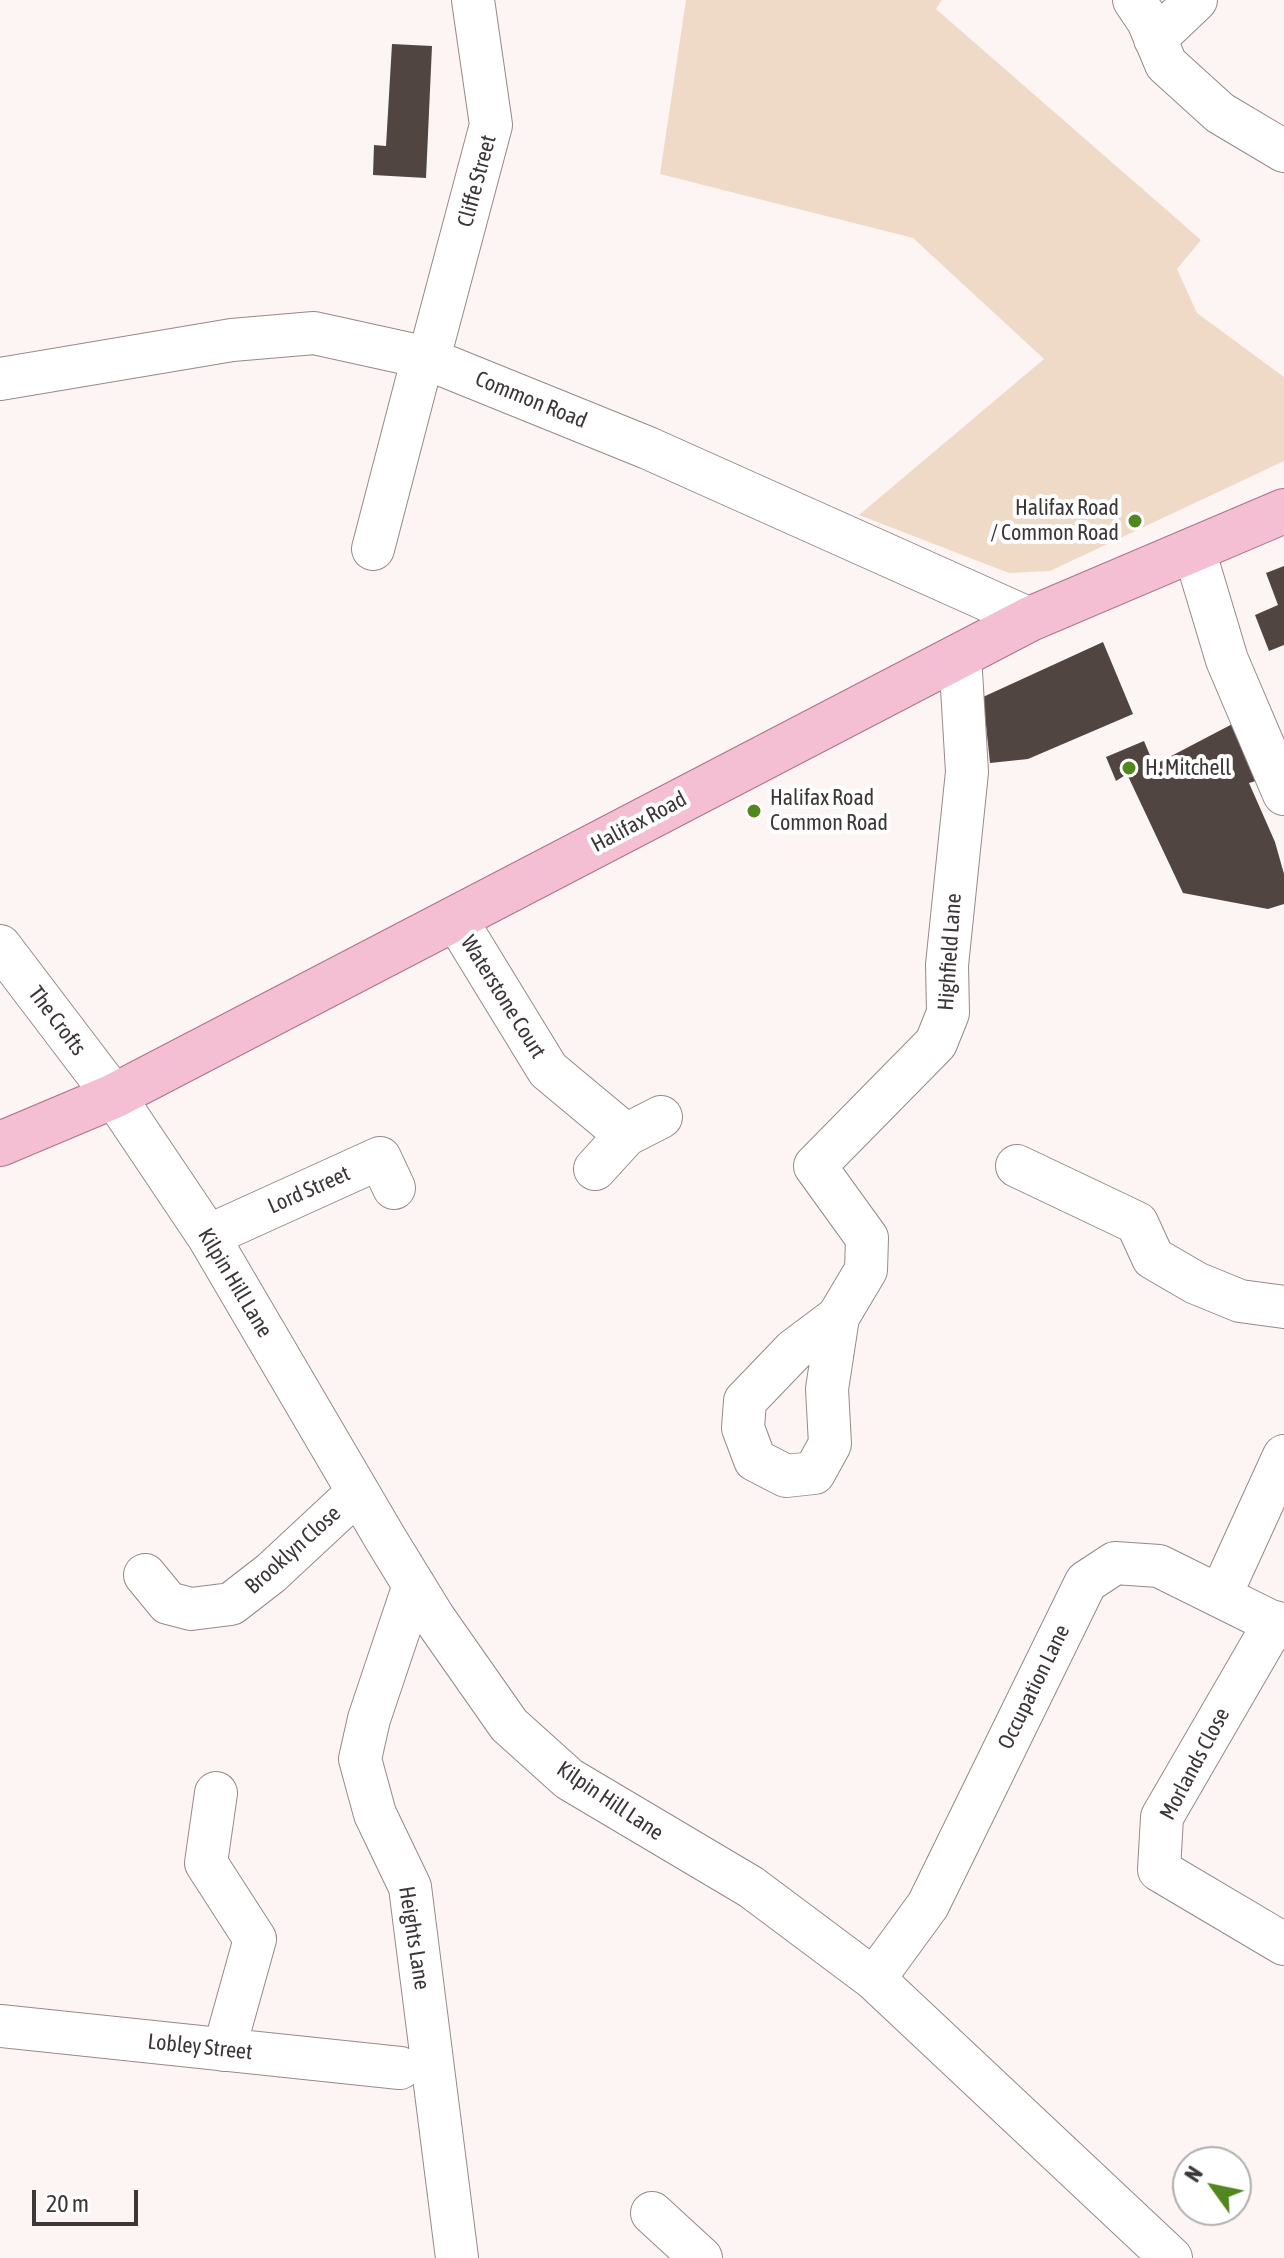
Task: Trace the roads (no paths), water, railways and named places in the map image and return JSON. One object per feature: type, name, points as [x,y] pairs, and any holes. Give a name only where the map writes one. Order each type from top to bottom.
[{"type":"main road","name":"Halifax Road","points":[[0,1144],[114,1096],[1030,619],[1284,511]]},
{"type":"street","name":"Cliffe Street","points":[[373,549],[491,125],[473,0]]},
{"type":"street","points":[[1134,0],[1166,64],[1220,113],[1284,151]]},
{"type":"street","points":[[1155,39],[1196,0]]},
{"type":"street","name":"Common Road","points":[[0,379],[232,340],[314,333],[426,358],[648,448],[1030,619]]},
{"type":"street","points":[[1194,550],[1227,660],[1284,794]]},
{"type":"street","name":"Highfield Lane","points":[[838,1317],[866,1270],[867,1238],[815,1166],[936,1043],[948,1013],[947,965],[967,772],[960,655]]},
{"type":"street","name":"Waterstone Court","points":[[455,918],[548,1070],[644,1126],[595,1169]]},
{"type":"street","name":"The Crofts","points":[[0,946],[114,1096]]},
{"type":"street","name":"Kilpin Hill Lane","points":[[114,1096],[208,1236],[414,1585],[509,1725],[569,1779],[751,1887],[874,1979],[1171,2258]]},
{"type":"street","name":"Lord Street","points":[[208,1236],[380,1158],[394,1188]]},
{"type":"street","points":[[1017,1166],[1128,1217],[1142,1228],[1153,1258],[1196,1283],[1240,1301],[1284,1307]]},
{"type":"street","points":[[1221,1594],[1284,1456]]},
{"type":"street","name":"Brooklyn Close","points":[[145,1575],[168,1603],[191,1609],[231,1604],[271,1573],[358,1492]]},
{"type":"street","name":"Occupation Lane","points":[[874,1979],[928,1905],[1086,1582],[1115,1563],[1159,1566],[1279,1625]]},
{"type":"street","name":"Heights Lane","points":[[414,1585],[369,1719],[360,1759],[375,1814],[410,1887],[457,2258]]},
{"type":"street","name":"Morlands Close","points":[[1279,1625],[1162,1817],[1159,1870],[1284,1944]]},
{"type":"street","points":[[216,1793],[206,1863],[255,1939],[224,2050]]},
{"type":"street","name":"Lobley Street","points":[[0,2026],[400,2068]]},
{"type":"street","points":[[652,2213],[701,2258]]},
{"type":"place","name":"Halifax Road / Common Road","points":[[1135,521]]},
{"type":"place","name":"H. Mitchell","points":[[1129,768]]},
{"type":"place","name":"Halifax Road Common Road","points":[[754,811]]}]
